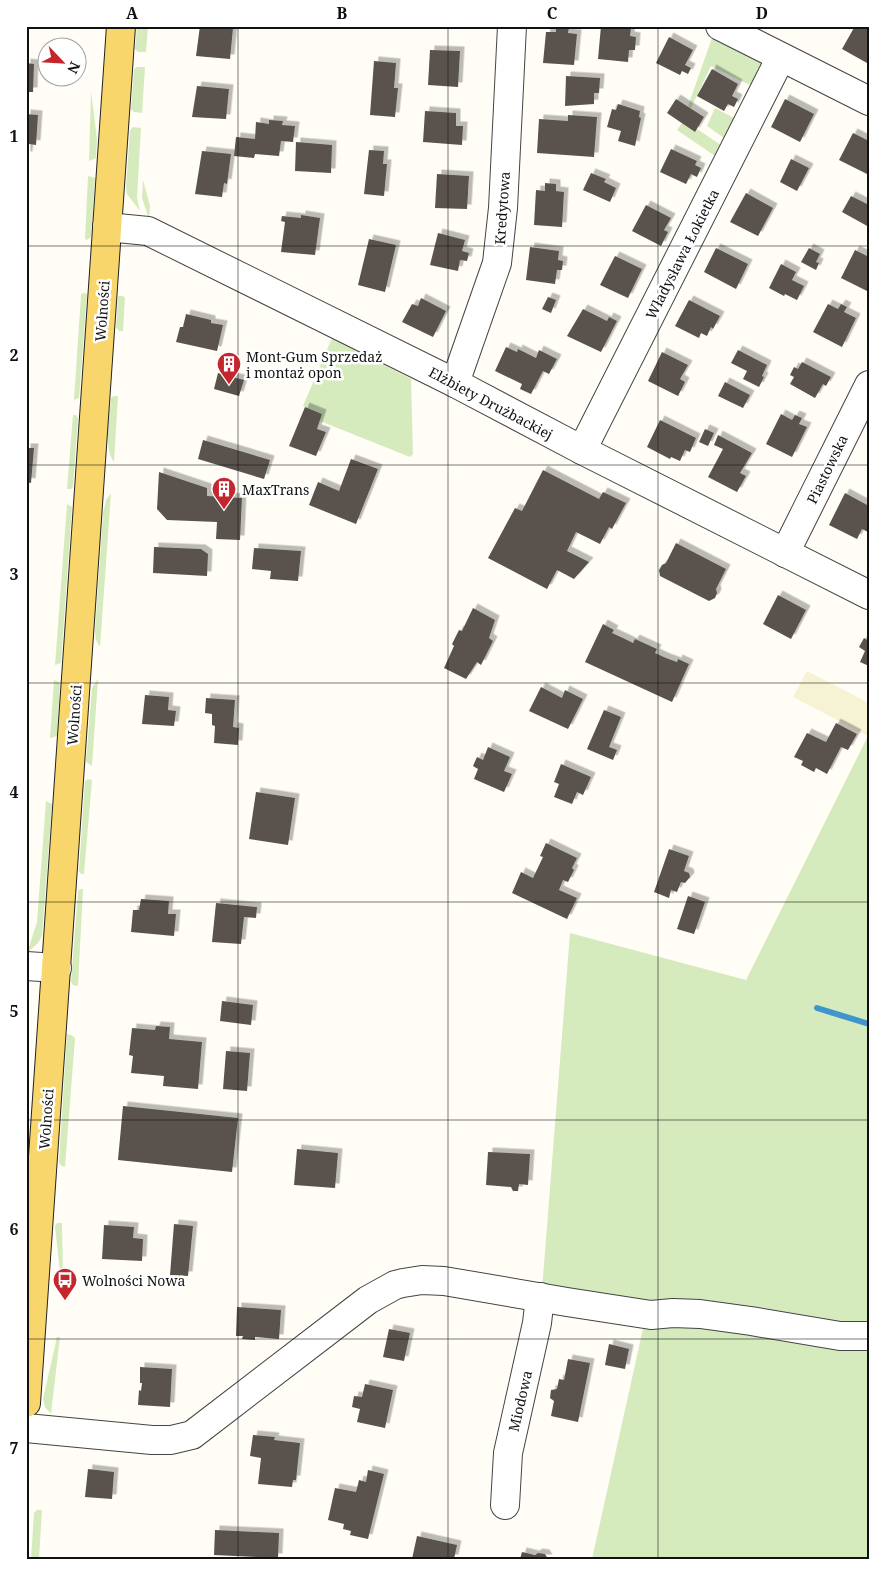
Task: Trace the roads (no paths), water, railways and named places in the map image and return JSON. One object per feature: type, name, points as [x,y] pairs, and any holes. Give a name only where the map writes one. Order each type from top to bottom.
[{"type":"main road","name":"Wolności","points":[[26,1403],[121,26]]},
{"type":"street","name":"Kredytowa","points":[[455,383],[497,263],[503,208],[512,26]]},
{"type":"street","points":[[720,26],[869,101]]},
{"type":"street","name":"Władysława Łokietka","points":[[582,450],[781,57]]},
{"type":"street","name":"Elżbiety Drużbackiej","points":[[107,227],[148,231],[455,383],[582,450],[869,595]]},
{"type":"street","name":"Piastowska","points":[[785,553],[869,385]]},
{"type":"street","points":[[26,966],[57,968]]},
{"type":"street","points":[[26,1428],[152,1440],[171,1440],[192,1435],[368,1300],[395,1285],[422,1280],[444,1281],[651,1314],[700,1314],[840,1336],[869,1336]]},
{"type":"street","name":"Miodowa","points":[[505,1505],[508,1453],[536,1331],[540,1297]]},
{"type":"waterway","points":[[817,1008],[869,1024]]},
{"type":"place","name":"Mont-Gum Sprzedaż i montaż opon","points":[[229,385]]},
{"type":"place","name":"MaxTrans","points":[[224,510]]},
{"type":"place","name":"Wolności Nowa","points":[[65,1301]]}]
